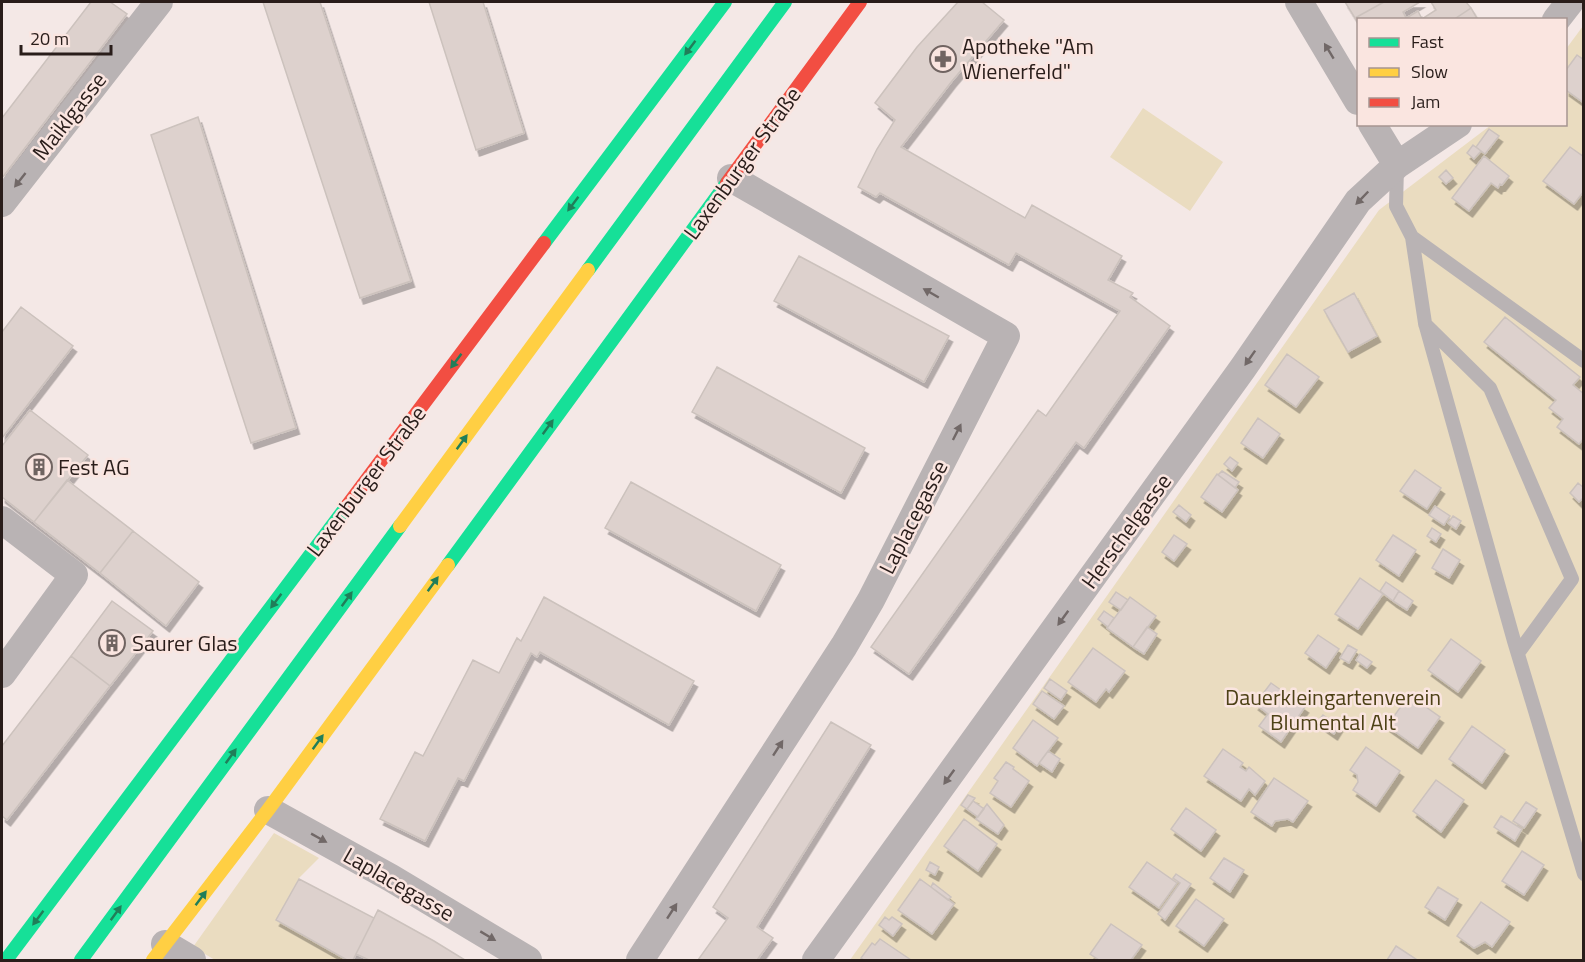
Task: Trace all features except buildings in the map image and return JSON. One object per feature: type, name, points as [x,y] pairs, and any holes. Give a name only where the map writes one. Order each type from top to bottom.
[{"type":"main road","name":"Laxenburger Straße","points":[[6,960],[725,2]]},
{"type":"main road","points":[[81,960],[785,2]]},
{"type":"main road","name":"Laxenburger Straße","points":[[159,952],[268,810],[860,2]]},
{"type":"street","name":"Maiklgasse","points":[[2,203],[159,2]]},
{"type":"street","points":[[1299,2],[1357,98]]},
{"type":"street","points":[[1558,18],[1570,2]]},
{"type":"street","points":[[1373,126],[1397,165]]},
{"type":"street","name":"Herschelgasse","points":[[816,960],[1236,378],[1358,201],[1397,165],[1455,126]]},
{"type":"street","name":"Laplacegasse","points":[[640,960],[844,646],[871,600],[1006,336],[731,178]]},
{"type":"street","points":[[2,520],[74,575],[2,674]]},
{"type":"street","name":"Laplacegasse","points":[[268,810],[390,878],[528,960]]},
{"type":"street","points":[[159,952],[192,960]]},
{"type":"lane","points":[[1397,165],[1396,206],[1412,237],[1425,324],[1518,653],[1584,873]]},
{"type":"lane","points":[[1412,237],[1584,361]]},
{"type":"lane","points":[[1425,324],[1490,388],[1572,579],[1518,653]]},
{"type":"green space","name":"Dauerkleingartenverein Blumental Alt","points":[[1583,26],[1583,960],[850,960],[1379,210],[1490,126],[1567,126],[1567,48]]},
{"type":"green space","points":[[1143,108],[1223,162],[1190,211],[1110,157]]},
{"type":"green space","points":[[274,833],[319,858],[299,878],[276,920],[347,960],[215,960],[193,947]]},
{"type":"traffic: fast","points":[[544,243],[725,2]]},
{"type":"traffic: fast","points":[[588,270],[785,2]]},
{"type":"traffic: fast","points":[[448,565],[727,183]]},
{"type":"traffic: fast","points":[[6,960],[347,506]]},
{"type":"traffic: fast","points":[[81,960],[400,526]]},
{"type":"traffic: slow","points":[[400,526],[588,270]]},
{"type":"traffic: slow","points":[[153,960],[268,810],[448,565]]},
{"type":"traffic: jam","points":[[727,183],[860,2]]},
{"type":"traffic: jam","points":[[347,506],[544,243]]},
{"type":"place","name":"Apotheke \"Am Wienerfeld\"","points":[[943,59]]},
{"type":"place","name":"Fest AG","points":[[39,467]]},
{"type":"place","name":"Saurer Glas","points":[[112,643]]}]
